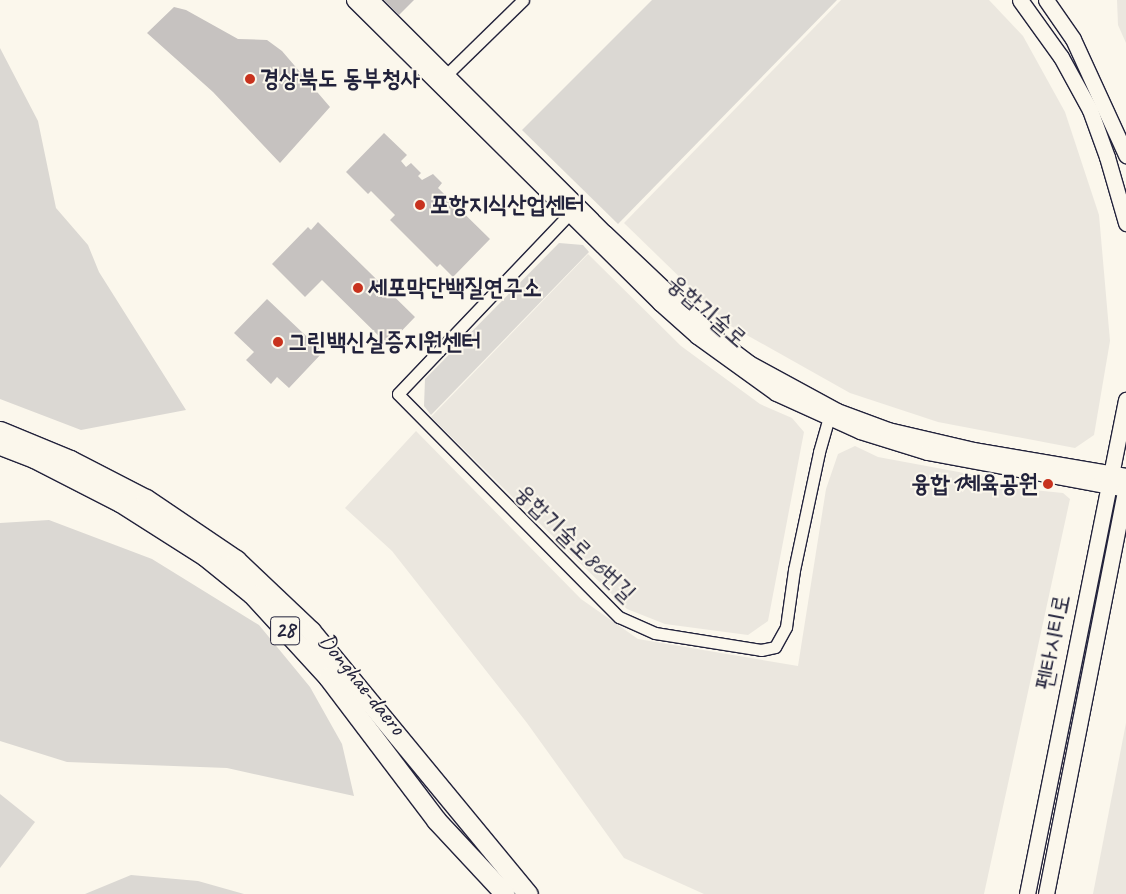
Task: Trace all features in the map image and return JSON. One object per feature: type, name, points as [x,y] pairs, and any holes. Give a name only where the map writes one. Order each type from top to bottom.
[{"type":"main road","points":[[0,431],[70,460],[146,499],[236,560],[311,631],[528,894]]},
{"type":"main road","name":"Donghae-daero","points":[[0,446],[34,458],[120,502],[205,556],[252,594],[328,677],[436,820],[505,894]]},
{"type":"street","name":"융합기술로","points":[[354,0],[442,79],[574,210],[716,338],[757,368],[830,414],[936,454],[1109,480],[1126,488]]},
{"type":"street","name":"융합기술로","points":[[371,0],[442,79]]},
{"type":"street","points":[[442,79],[523,0]]},
{"type":"street","points":[[1020,0],[1061,57],[1090,110],[1108,157],[1126,223]]},
{"type":"street","points":[[1046,0],[1073,39],[1126,155]]},
{"type":"street","name":"융합기술로86번길","points":[[574,210],[398,394],[619,617],[655,633],[761,650],[775,647],[786,627],[794,570],[830,414]]},
{"type":"street","name":"펜타시티로","points":[[1027,894],[1126,400]]},
{"type":"street","name":"융합기술로","points":[[1109,480],[1126,476]]},
{"type":"street","name":"펜타시티로","points":[[1046,894],[1126,488]]},
{"type":"shaded area","points":[[652,0],[837,0],[618,224],[522,130]]},
{"type":"shaded area","points":[[841,0],[989,0],[1023,36],[1065,112],[1099,215],[1110,341],[1094,435],[1075,448],[938,422],[850,393],[729,325],[624,223]]},
{"type":"shaded area","points":[[1117,0],[1126,0],[1126,43],[1118,25]]},
{"type":"shaded area","points":[[0,48],[38,121],[56,208],[88,245],[99,272],[186,410],[81,430],[0,399]]},
{"type":"shaded area","points":[[559,243],[583,245],[589,252],[431,415],[424,406],[425,379]]},
{"type":"shaded area","points":[[588,254],[681,346],[760,404],[792,418],[804,432],[768,621],[748,635],[665,624],[627,609],[431,417]]},
{"type":"shaded area","points":[[416,431],[581,599],[638,639],[798,666],[826,489],[838,454],[855,446],[878,457],[991,478],[1014,488],[1063,493],[1070,499],[984,894],[704,894],[624,858],[527,723],[392,551],[345,508]]},
{"type":"shaded area","points":[[49,520],[152,559],[259,625],[310,687],[342,744],[354,796],[227,768],[67,762],[0,741],[0,523]]},
{"type":"shaded area","points":[[1126,723],[1126,894],[1093,894]]},
{"type":"shaded area","points":[[0,794],[35,822],[0,868]]},
{"type":"shaded area","points":[[131,875],[198,881],[244,894],[85,894]]},
{"type":"building","points":[[384,0],[414,0],[399,15]]},
{"type":"building","name":"경상북도 동부청사","points":[[174,7],[186,10],[238,39],[267,40],[282,51],[330,107],[280,163],[213,92],[147,33]]},
{"type":"building","name":"포항지식산업센터","points":[[384,133],[407,155],[401,161],[406,167],[411,163],[421,173],[418,176],[422,180],[433,174],[442,183],[438,188],[490,239],[453,277],[440,264],[437,267],[390,220],[395,215],[371,191],[368,194],[346,172]]},
{"type":"building","name":"세포막단백질연구소","points":[[318,222],[415,317],[388,345],[322,280],[305,297],[272,264],[308,227],[311,230]]},
{"type":"building","name":"그린백신실증지원센터","points":[[267,299],[323,352],[289,388],[277,377],[271,384],[246,360],[254,352],[234,333]]},
{"type":"place","name":"경상북도 동부청사","points":[[250,79]]},
{"type":"place","name":"포항지식산업센터","points":[[420,205]]},
{"type":"place","name":"세포막단백질연구소","points":[[358,288]]},
{"type":"place","name":"그린백신실증지원센터","points":[[278,342]]},
{"type":"place","name":"융합1체육공원","points":[[1048,484]]}]
